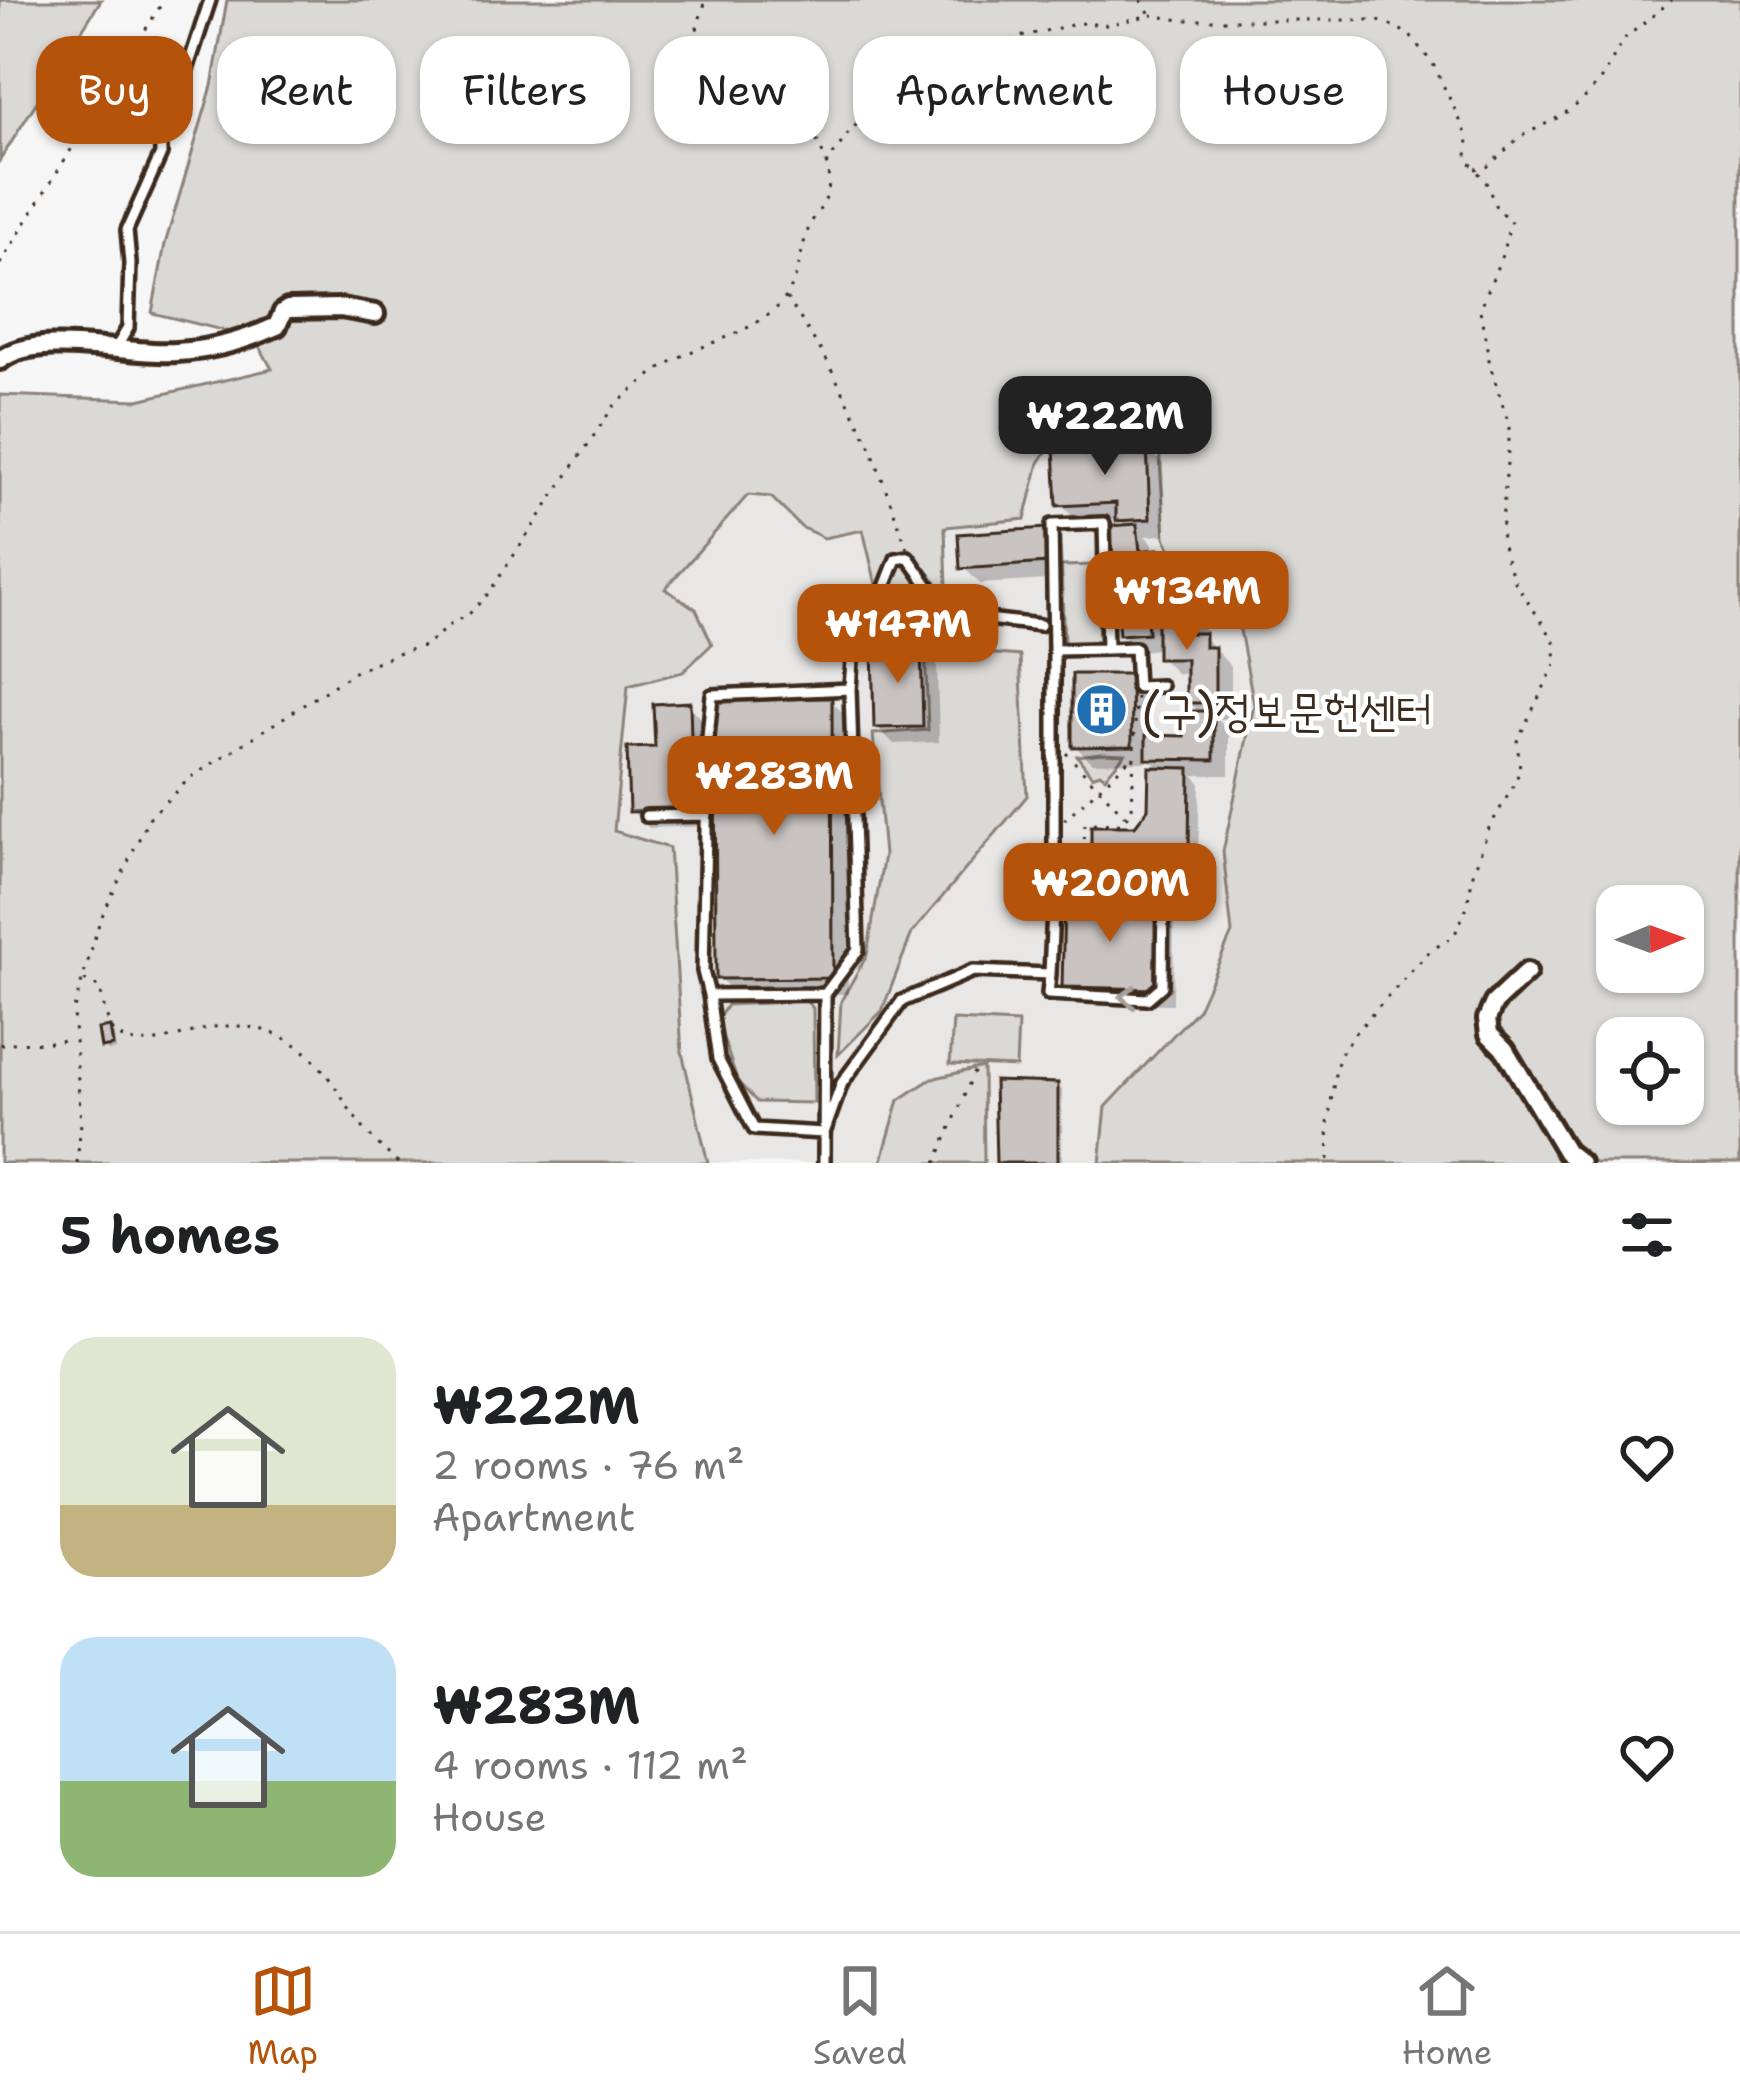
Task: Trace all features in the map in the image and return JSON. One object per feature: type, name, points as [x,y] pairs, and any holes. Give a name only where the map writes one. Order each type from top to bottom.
[{"type":"street","points":[[0,360],[12,350],[72,345],[173,353],[238,344],[277,326],[288,309],[341,308],[375,314]]},
{"type":"street","points":[[1527,972],[1494,1003],[1487,1019],[1489,1034],[1505,1050],[1566,1152],[1580,1163]]},
{"type":"lane","points":[[116,348],[128,328],[127,230],[161,154],[160,101],[187,70],[209,0]]},
{"type":"lane","points":[[1054,888],[1163,891],[1162,986],[1148,999],[1048,994],[1054,888],[1052,525],[1104,524],[1107,649]]},
{"type":"lane","points":[[852,656],[868,630],[896,559],[908,557],[943,606],[962,616],[1040,625]]},
{"type":"lane","points":[[824,1163],[825,994],[858,950],[850,689],[854,618]]},
{"type":"lane","points":[[1054,650],[1135,648],[1137,687],[1161,686]]},
{"type":"lane","points":[[824,1133],[754,1129],[718,1059],[703,970],[708,737],[712,695],[850,689]]},
{"type":"lane","points":[[646,816],[707,815]]},
{"type":"lane","points":[[824,1133],[842,1083],[902,1000],[973,971],[1050,974]]},
{"type":"lane","points":[[709,995],[825,994]]},
{"type":"path","points":[[0,264],[164,0]]},
{"type":"path","points":[[77,1163],[81,1123],[73,1012],[110,898],[153,813],[190,778],[293,710],[373,662],[425,646],[470,613],[614,407],[640,382],[684,355],[754,324],[786,296],[798,272],[808,231],[826,197],[826,165],[816,137],[794,112],[737,76],[708,48],[697,27],[706,0]]},
{"type":"path","points":[[1141,0],[1151,15]]},
{"type":"path","points":[[1473,169],[1487,167],[1520,137],[1582,100],[1602,79],[1630,33],[1672,0]]},
{"type":"path","points":[[826,165],[852,128],[888,102],[940,78],[967,58],[999,49],[1015,38],[1080,23],[1106,25],[1151,15],[1180,20],[1376,20],[1398,28],[1418,44],[1441,77],[1468,137],[1467,159],[1486,182],[1497,209],[1511,220],[1480,310],[1490,365],[1510,428],[1502,544],[1516,584],[1553,640],[1556,663],[1517,741],[1520,769],[1516,783],[1489,828],[1467,907],[1454,935],[1430,951],[1343,1050],[1328,1124],[1329,1163]]},
{"type":"path","points":[[786,296],[825,357],[870,446],[906,540],[908,557]]},
{"type":"path","points":[[1083,889],[1085,823],[1121,824],[1132,810],[1137,687]]},
{"type":"path","points":[[1054,740],[1126,818]]},
{"type":"path","points":[[1054,829],[1133,756]]},
{"type":"path","points":[[82,979],[100,988],[109,1022],[127,1039],[156,1042],[239,1025],[271,1032],[295,1044],[323,1070],[369,1135],[398,1163]]},
{"type":"path","points":[[0,1045],[62,1042],[73,1036]]},
{"type":"path","points":[[936,1163],[977,1065]]},
{"type":"shaded area","points":[[0,0],[101,0],[78,36],[36,36],[36,103],[0,160]]},
{"type":"shaded area","points":[[227,0],[1740,0],[1740,1163],[1100,1163],[1106,1107],[1198,1009],[1232,933],[1223,852],[1254,705],[1240,630],[1186,584],[1165,537],[1159,445],[1127,435],[1116,413],[1067,418],[1039,463],[1025,519],[945,527],[949,650],[1020,656],[1027,796],[912,933],[882,1011],[838,1055],[841,1001],[867,955],[884,855],[873,734],[928,730],[925,643],[885,622],[863,530],[824,538],[801,527],[771,497],[748,495],[665,589],[696,609],[712,644],[683,672],[628,686],[614,831],[669,848],[682,1052],[708,1163],[0,1163],[0,395],[138,400],[272,369],[255,338],[152,313],[165,244],[217,57],[217,144],[396,144],[396,36],[221,36]]},
{"type":"shaded area","points":[[1138,365],[1284,670],[1233,973],[1168,1163],[684,1163],[633,966],[586,680],[779,418]]},
{"type":"shaded area","points":[[1097,565],[1099,641],[1064,643],[1061,566]]},
{"type":"shaded area","points":[[1125,754],[1105,777],[1100,773],[1092,776],[1077,756]]},
{"type":"shaded area","points":[[806,1001],[813,1008],[814,1103],[757,1102],[738,1082],[717,1021],[727,1005]]},
{"type":"shaded area","points":[[953,1020],[1018,1023],[1016,1067],[950,1064]]},
{"type":"shaded area","points":[[983,1067],[984,1163],[881,1163],[899,1100],[931,1079]]},
{"type":"building","points":[[1147,444],[1150,519],[1116,521],[1116,503],[1057,506],[1054,448]]},
{"type":"building","points":[[1137,524],[1140,551],[1158,549],[1160,575],[1144,576],[1148,633],[1119,635],[1110,526]]},
{"type":"building","points":[[1046,528],[1048,563],[960,569],[958,534]]},
{"type":"building","points":[[1157,608],[1189,608],[1189,633],[1205,633],[1205,647],[1215,647],[1215,703],[1186,703],[1186,659],[1157,659]]},
{"type":"building","points":[[921,645],[923,727],[874,728],[872,646]]},
{"type":"building","name":"(구)정보문헌센터","points":[[1072,674],[1131,674],[1132,746],[1072,747]]},
{"type":"building","points":[[715,698],[832,698],[833,978],[716,979]]},
{"type":"building","points":[[690,702],[693,810],[629,812],[627,748],[655,747],[653,704]]},
{"type":"building","points":[[1184,711],[1214,711],[1214,760],[1146,759],[1146,735],[1184,736]]},
{"type":"building","points":[[1149,767],[1190,768],[1189,850],[1179,849],[1170,858],[1169,871],[1091,871],[1091,826],[1135,826],[1148,809]]},
{"type":"building","points":[[1064,901],[1158,903],[1157,989],[1062,987]]},
{"type":"building","points":[[110,1027],[113,1046],[101,1048],[98,1029]]},
{"type":"building","points":[[994,1081],[1058,1083],[1058,1163],[996,1163]]},
{"type":"place","name":"(구)정보문헌센터","points":[[1102,710]]}]
